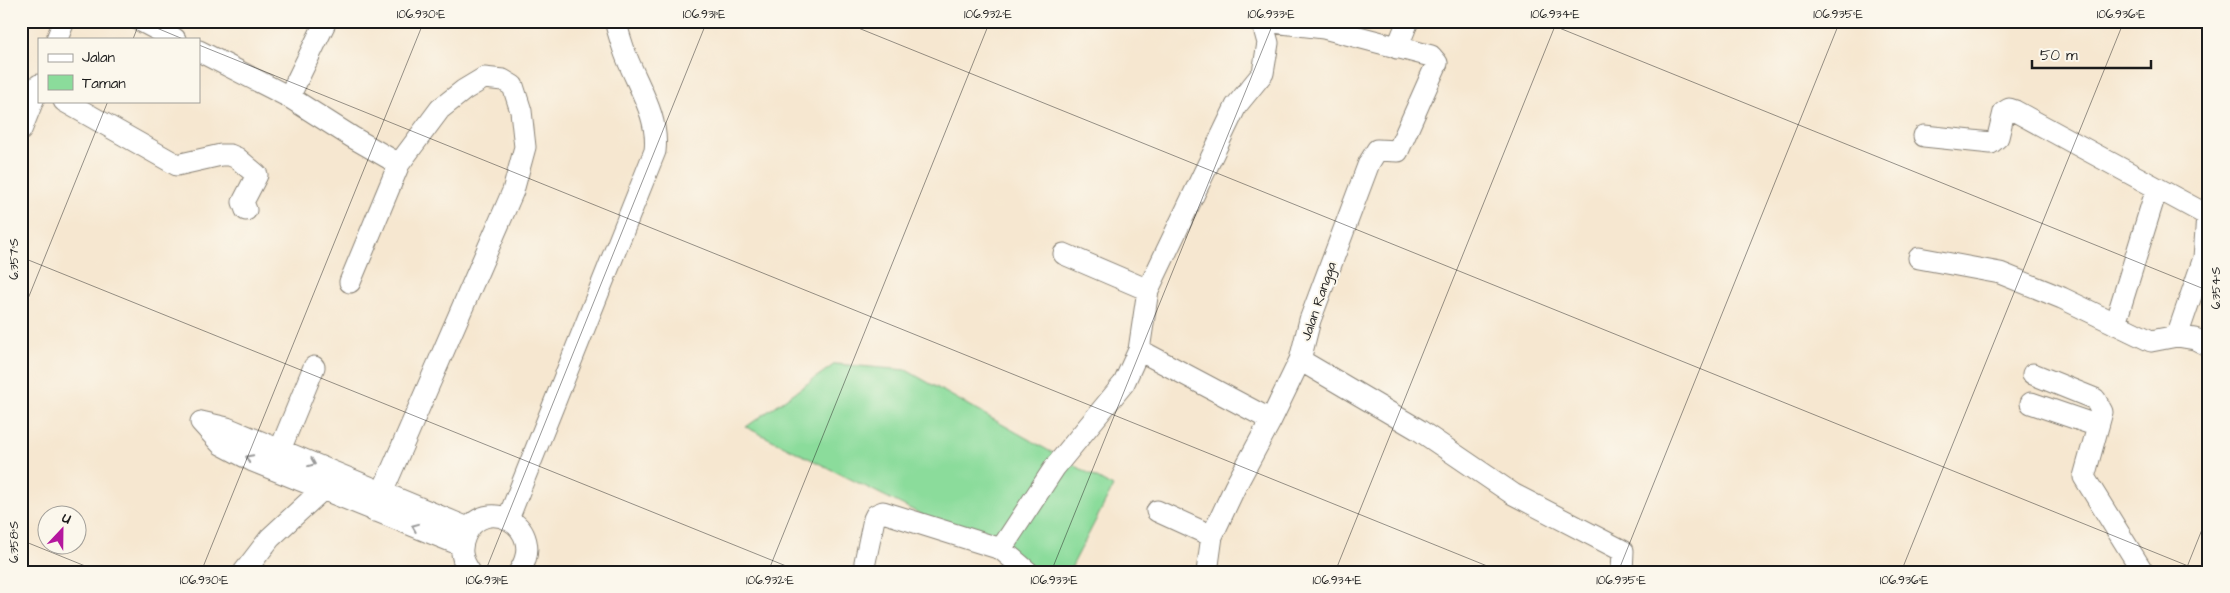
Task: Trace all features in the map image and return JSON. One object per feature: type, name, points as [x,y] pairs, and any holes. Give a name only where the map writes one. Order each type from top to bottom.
[{"type":"street","points":[[57,38],[64,21]]},
{"type":"street","points":[[141,21],[173,38]]},
{"type":"street","points":[[291,92],[326,21]]},
{"type":"street","points":[[508,519],[656,151],[657,138],[654,122],[627,58],[615,21]]},
{"type":"street","points":[[1001,550],[1055,468],[1124,383],[1139,350],[1148,290],[1236,106],[1263,73],[1268,42],[1263,21]]},
{"type":"street","name":"Jalan Rangga","points":[[1263,21],[1324,28],[1431,56],[1437,63],[1398,151],[1377,150],[1369,163],[1310,320],[1300,360]]},
{"type":"street","points":[[1397,48],[1408,21]]},
{"type":"street","points":[[200,51],[291,92],[352,137],[400,164]]},
{"type":"street","points":[[350,282],[400,164],[440,109],[464,90],[484,78],[502,80],[512,86],[522,111],[525,147],[513,191],[378,501]]},
{"type":"street","points":[[21,130],[38,88]]},
{"type":"street","points":[[66,102],[177,165],[222,155],[237,158],[257,175],[243,202],[246,210]]},
{"type":"street","points":[[1924,136],[1991,143],[1998,138],[2004,112],[2009,109],[2015,110],[2207,215],[2204,258],[2177,336]]},
{"type":"street","points":[[2115,324],[2157,188]]},
{"type":"street","points":[[1064,254],[1148,290]]},
{"type":"street","points":[[1918,258],[2000,274],[2062,298],[2151,341],[2177,336],[2196,339],[2209,346]]},
{"type":"street","points":[[1139,350],[1271,420]]},
{"type":"street","points":[[1207,572],[1212,536],[1300,360],[1420,430],[1513,494],[1623,551],[1622,572]]},
{"type":"street","points":[[276,460],[314,368]]},
{"type":"street","points":[[2033,374],[2095,399],[2102,412],[2084,477],[2143,572]]},
{"type":"street","points":[[2031,403],[2098,426]]},
{"type":"street","points":[[276,460],[464,536]]},
{"type":"street","points":[[276,460],[322,489],[378,501]]},
{"type":"street","points":[[244,572],[270,538],[322,489]]},
{"type":"street","points":[[1157,511],[1212,536]]},
{"type":"street","points":[[865,562],[874,519],[876,515],[883,512],[1001,550],[1028,572]]},
{"type":"street","points":[[470,572],[463,560],[464,536],[480,519],[494,515],[508,519],[518,526],[525,536],[528,548],[526,561],[519,572]]},
{"type":"green space","points":[[835,364],[906,370],[1113,487],[1069,572],[1037,572],[746,427]]}]
